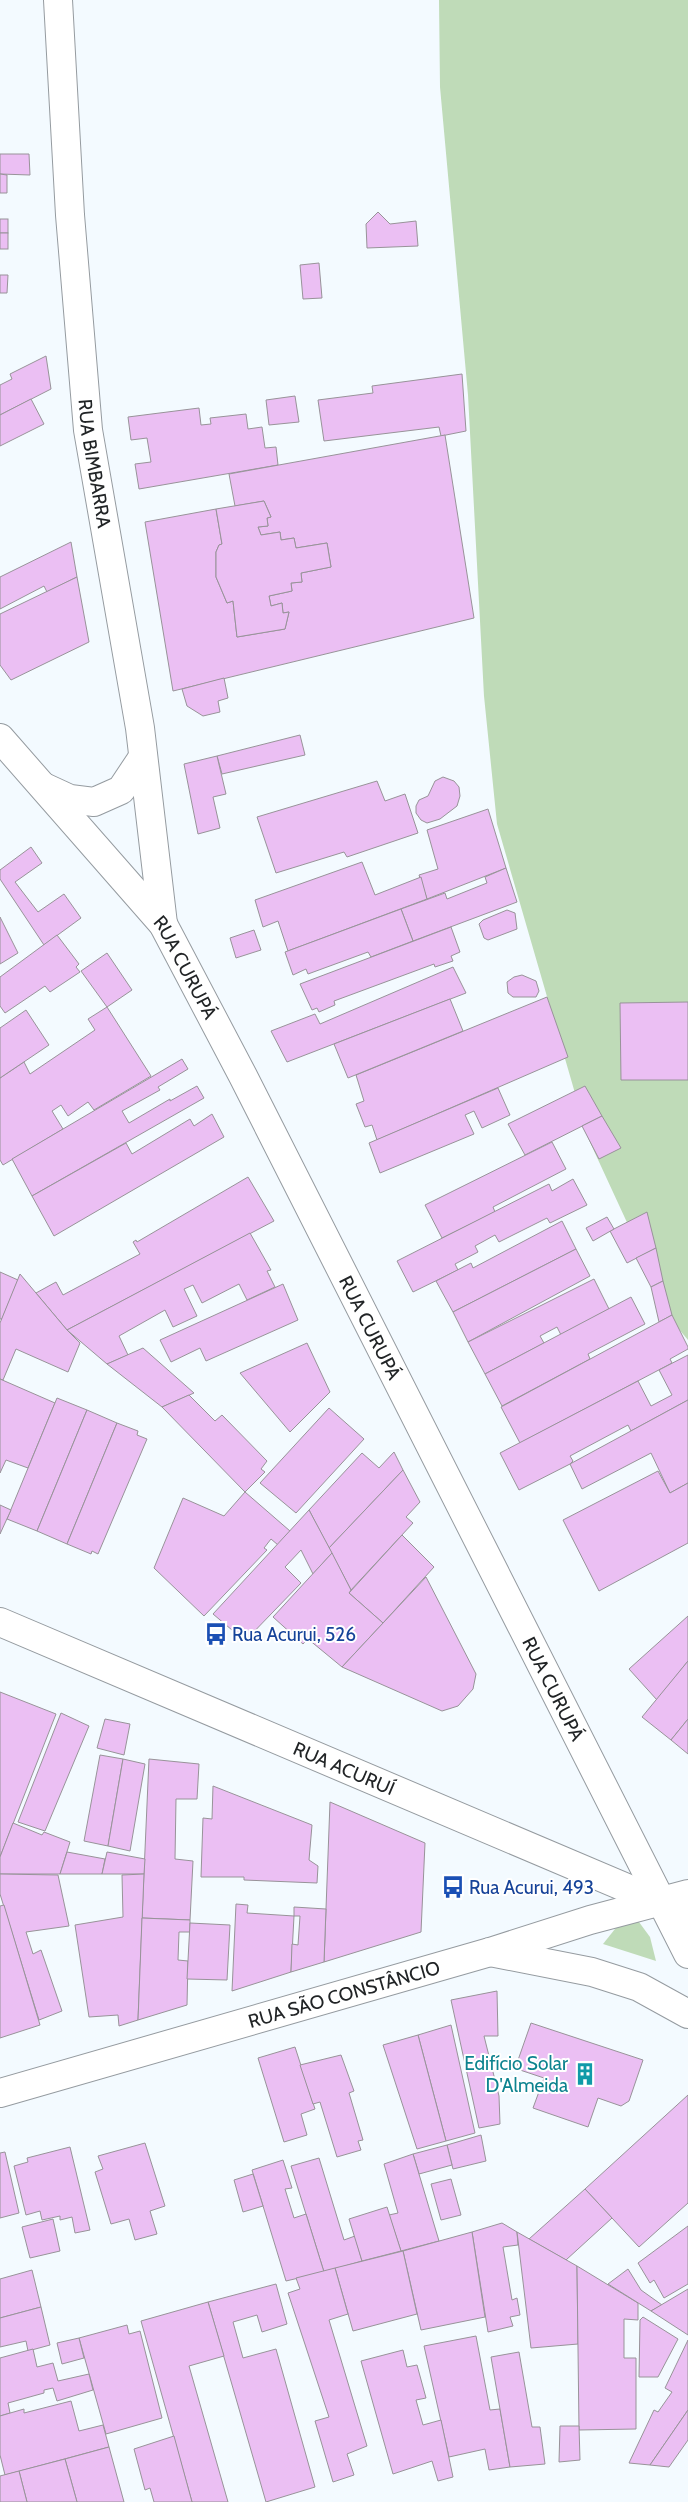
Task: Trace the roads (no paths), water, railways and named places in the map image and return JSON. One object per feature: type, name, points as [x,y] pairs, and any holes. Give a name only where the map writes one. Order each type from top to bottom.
[{"type":"street","name":"RUA BIMBARRA","points":[[58,0],[70,215],[88,430],[143,758],[163,924]]},
{"type":"street","name":"RUA CURUPÁ","points":[[0,738],[163,924],[243,1076],[660,1903],[688,1954]]},
{"type":"street","points":[[43,787],[70,799],[94,802],[121,790],[143,758]]},
{"type":"street","name":"RUA ACURUÍ","points":[[0,1622],[688,1914]]},
{"type":"street","name":"RUA SÃO CONSTÂNCIO","points":[[0,2093],[490,1952],[590,1920],[660,1903],[688,1894]]},
{"type":"street","points":[[490,1952],[592,1972],[639,1987],[688,2014]]},
{"type":"place","name":"Rua Acurui, 526","points":[[216,1634]]},
{"type":"place","name":"Rua Acurui, 493","points":[[453,1887]]},
{"type":"place","name":"Edifício Solar D'Almeida","points":[[585,2074]]}]
